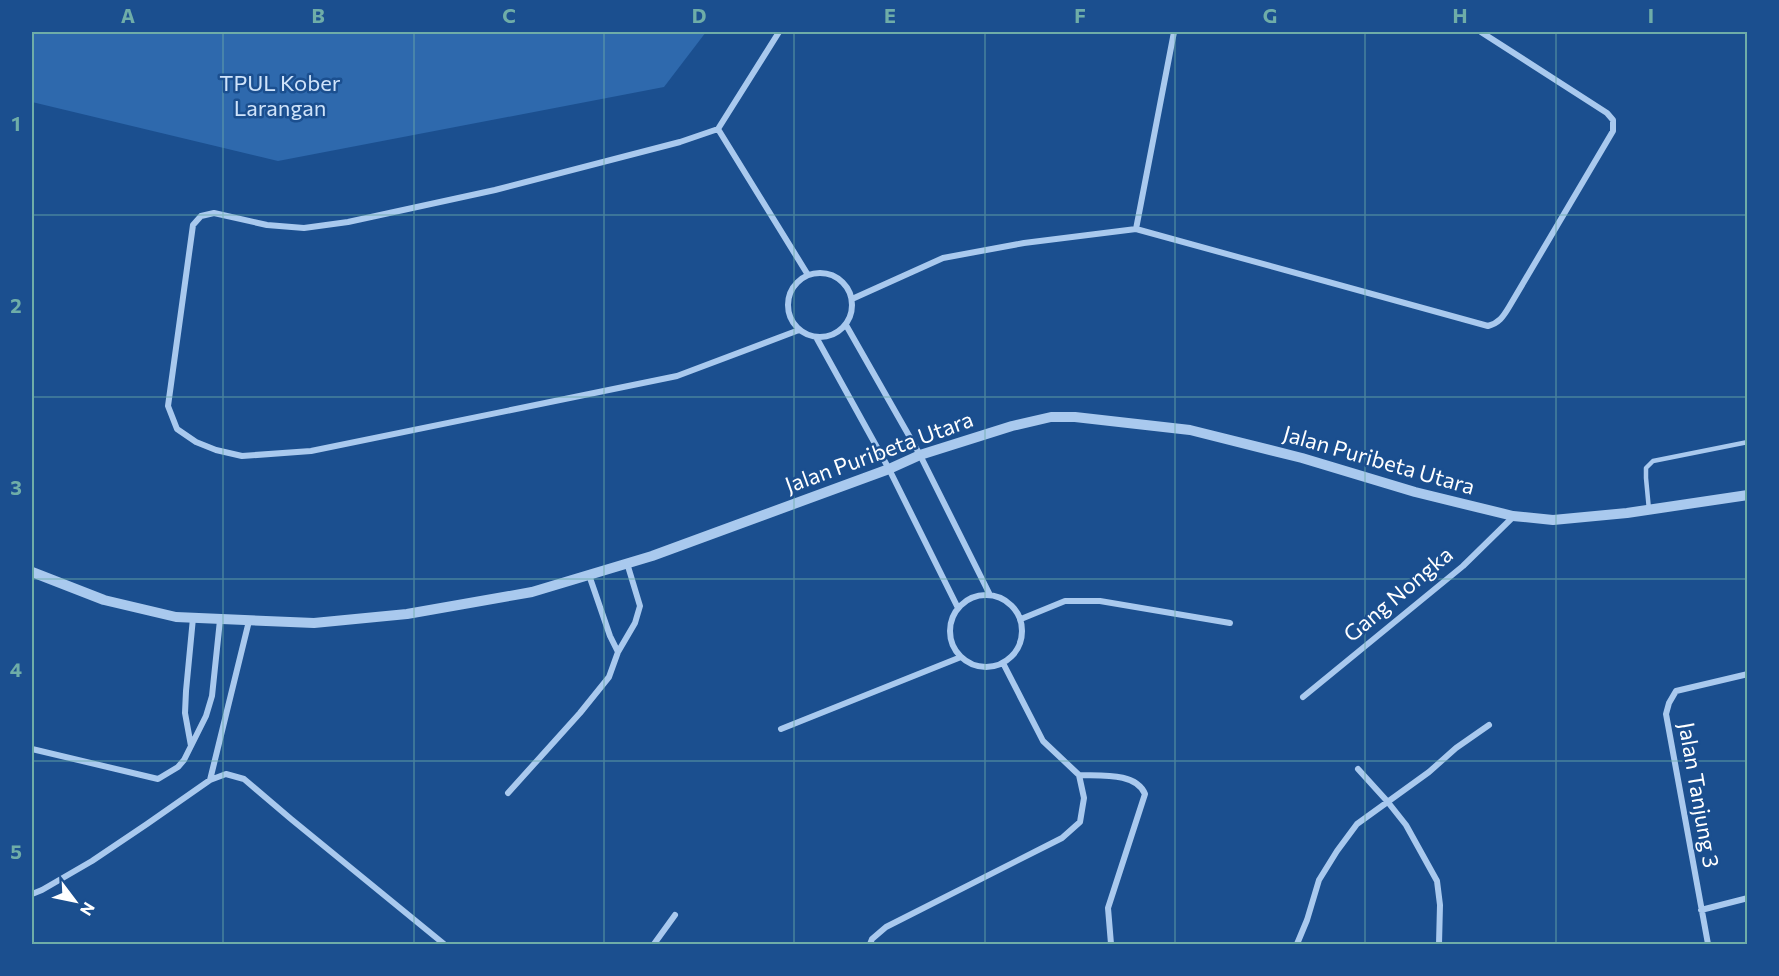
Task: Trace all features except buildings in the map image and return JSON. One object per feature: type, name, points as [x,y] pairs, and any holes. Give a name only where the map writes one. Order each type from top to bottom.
[{"type":"street","points":[[780,32],[718,129],[680,142],[495,190],[348,222],[304,228],[267,225],[213,213],[201,216],[193,225],[168,406],[177,429],[188,437],[216,450],[242,456],[311,451],[677,376],[799,330]]},
{"type":"street","points":[[1136,229],[1174,32]]},
{"type":"street","points":[[852,299],[943,258],[1024,243],[1136,229],[1488,326],[1495,324],[1509,307],[1613,131],[1613,120],[1607,113],[1481,32]]},
{"type":"street","points":[[718,129],[808,275]]},
{"type":"street","points":[[831,274],[848,288],[852,308],[846,325],[833,335],[816,338],[807,335],[799,330],[792,321],[788,311],[788,300],[799,281],[808,275],[831,274]]},
{"type":"street","points":[[846,325],[920,455],[990,595]]},
{"type":"street","points":[[816,338],[889,469],[958,608]]},
{"type":"street","name":"Jalan Puribeta Utara","points":[[32,572],[104,600],[176,617],[314,623],[407,614],[532,592],[652,556],[889,469],[920,455],[1012,426],[1051,417],[1075,417],[1190,430],[1302,458],[1414,492],[1513,516],[1553,520],[1650,510],[1748,495]]},
{"type":"street","name":"Gang Nongka","points":[[1303,697],[1462,566],[1513,516]]},
{"type":"street","points":[[508,793],[580,713],[609,676],[640,606],[627,563]]},
{"type":"street","points":[[589,575],[610,636],[618,652]]},
{"type":"street","points":[[990,595],[1003,598],[1014,607],[1021,619],[1023,632],[1020,644],[1013,655],[1003,663],[989,667],[974,665],[961,657],[952,642],[950,624],[958,608],[973,597],[990,595]]},
{"type":"street","points":[[1021,619],[1065,601],[1100,601],[1230,623]]},
{"type":"street","points":[[191,747],[185,713],[193,618]]},
{"type":"street","points":[[32,749],[158,779],[178,767],[184,760],[206,716],[212,696],[220,620]]},
{"type":"street","points":[[210,780],[249,621]]},
{"type":"street","points":[[781,729],[961,657]]},
{"type":"street","points":[[870,945],[872,939],[886,927],[1062,838],[1080,822],[1084,798],[1079,775],[1043,741],[1003,663]]},
{"type":"street","name":"Jalan Tanjung 3","points":[[1708,945],[1666,714],[1676,691],[1748,674]]},
{"type":"street","points":[[1297,945],[1319,880],[1357,824],[1429,772],[1456,748],[1489,726]]},
{"type":"street","points":[[1358,769],[1406,825],[1437,881],[1440,905],[1439,945]]},
{"type":"street","points":[[32,894],[92,861],[210,780],[226,774],[244,779],[444,945]]},
{"type":"street","points":[[1079,775],[1129,779],[1142,788],[1145,794],[1108,908],[1112,945]]},
{"type":"street","points":[[1701,910],[1748,898]]},
{"type":"street","points":[[654,945],[675,915]]},
{"type":"lane","points":[[1650,510],[1646,468],[1653,461],[1748,442]]},
{"type":"green space","name":"TPUL Kober Larangan","points":[[32,32],[706,32],[664,87],[278,161],[32,102]]}]
